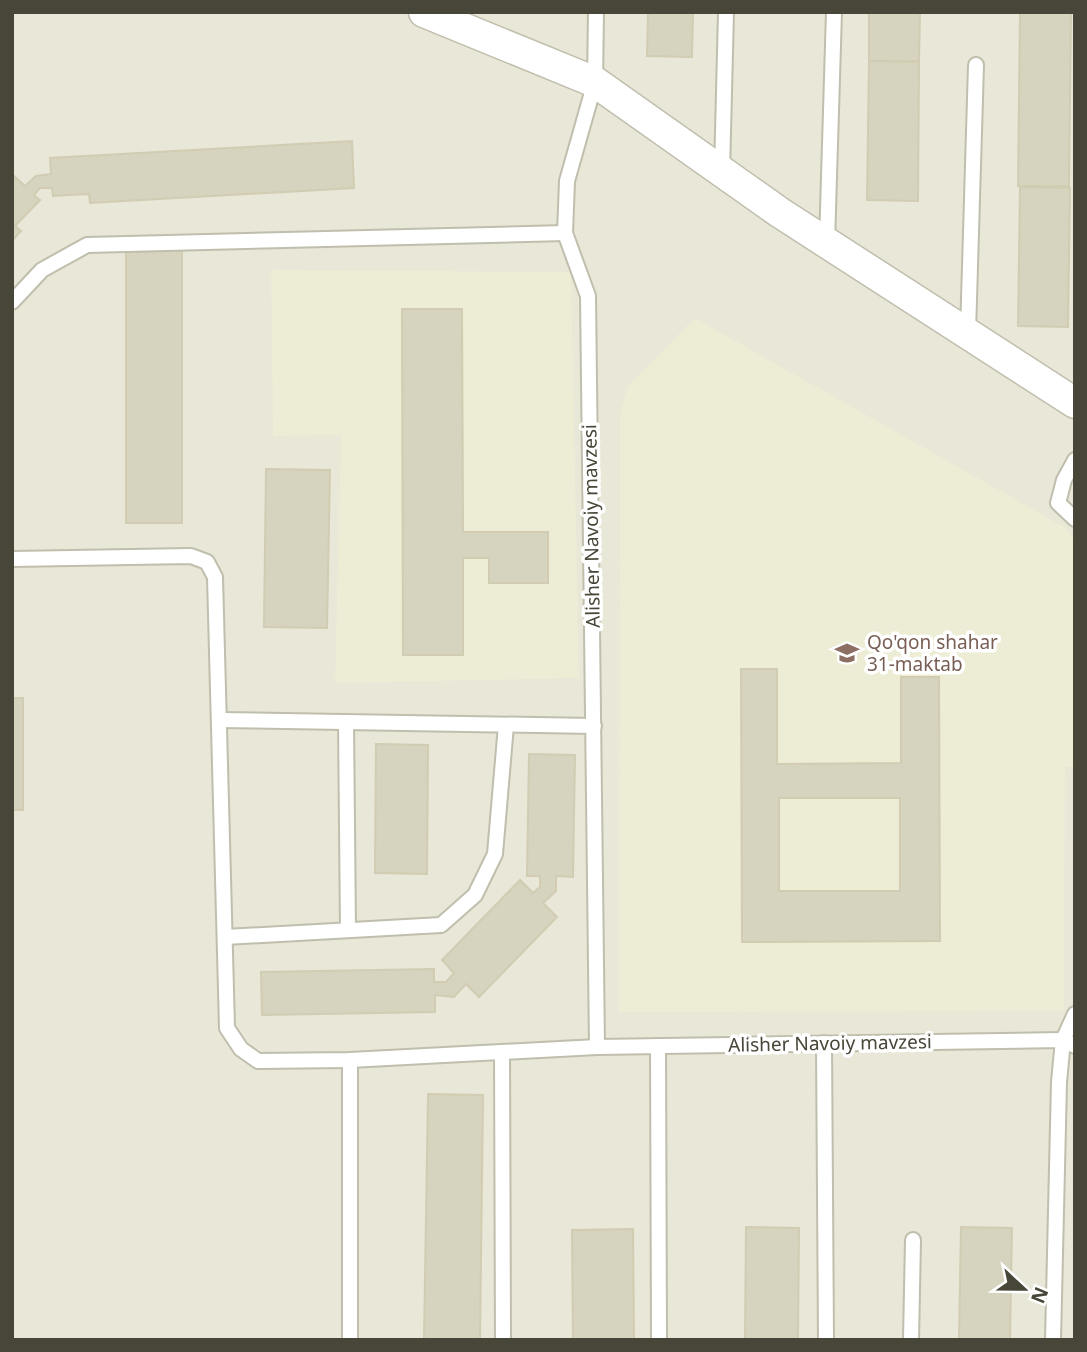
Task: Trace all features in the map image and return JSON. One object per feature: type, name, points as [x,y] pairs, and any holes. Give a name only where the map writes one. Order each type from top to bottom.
[{"type":"street","points":[[424,12],[595,82],[827,243],[1075,403]]},
{"type":"lane","name":"Alisher Navoiy mavzesi","points":[[596,12],[595,82],[567,181],[565,233],[587,296],[597,1047]]},
{"type":"lane","points":[[722,172],[726,12]]},
{"type":"lane","points":[[827,243],[834,12]]},
{"type":"lane","points":[[968,334],[976,65]]},
{"type":"lane","points":[[12,302],[42,270],[87,245],[565,233]]},
{"type":"lane","points":[[1075,460],[1064,480],[1058,503],[1075,519]]},
{"type":"lane","points":[[12,559],[191,556],[206,562],[215,577],[225,937],[441,925],[475,895],[495,853],[506,724]]},
{"type":"lane","points":[[220,720],[594,726]]},
{"type":"lane","points":[[346,722],[348,930]]},
{"type":"lane","name":"Alisher Navoiy mavzesi","points":[[225,937],[226,1028],[241,1049],[258,1060],[350,1060],[597,1047],[1069,1043]]},
{"type":"lane","points":[[1053,1340],[1059,1082],[1075,1014]]},
{"type":"lane","points":[[824,1043],[826,1340]]},
{"type":"lane","points":[[658,1046],[659,1340]]},
{"type":"lane","points":[[502,1052],[503,1340]]},
{"type":"lane","points":[[349,1340],[350,1060]]},
{"type":"lane","points":[[911,1340],[913,1240]]},
{"type":"shaded area","points":[[12,12],[1075,12],[1075,1340],[12,1340]]},
{"type":"shaded area","points":[[271,270],[571,272],[579,678],[335,683],[341,435],[273,436]]},
{"type":"shaded area","name":"Qo'qon shahar 31-maktab","points":[[695,318],[1066,528],[1075,540],[1075,767],[1065,767],[1064,1011],[619,1012],[620,415],[628,386]]},
{"type":"building","points":[[648,12],[693,12],[692,57],[647,56]]},
{"type":"building","points":[[869,12],[920,12],[919,61],[869,61]]},
{"type":"building","points":[[1020,12],[1071,12],[1069,186],[1018,186]]},
{"type":"building","points":[[869,61],[919,62],[918,201],[867,200]]},
{"type":"building","points":[[352,141],[354,188],[90,203],[89,194],[53,196],[52,188],[40,188],[34,195],[40,200],[15,226],[21,231],[12,241],[12,174],[25,186],[36,176],[51,174],[50,158]]},
{"type":"building","points":[[1020,187],[1070,188],[1068,327],[1018,326]]},
{"type":"building","points":[[182,248],[182,523],[126,523],[126,249]]},
{"type":"building","points":[[402,309],[462,309],[463,532],[548,532],[548,583],[489,583],[489,558],[463,558],[463,655],[403,655]]},
{"type":"building","points":[[266,469],[330,470],[327,628],[264,627]]},
{"type":"building","points":[[741,669],[777,669],[777,764],[901,763],[901,677],[939,677],[940,941],[742,942]],"holes":[[[779,798],[900,798],[900,891],[779,891]]]},
{"type":"building","points":[[12,698],[23,698],[23,810],[12,810]]},
{"type":"building","points":[[376,744],[428,745],[427,874],[375,873]]},
{"type":"building","points":[[529,754],[575,755],[573,877],[556,876],[556,891],[543,903],[557,917],[479,997],[466,984],[454,997],[435,995],[435,1012],[262,1015],[261,972],[434,969],[434,982],[446,982],[454,973],[442,960],[520,880],[533,893],[540,887],[540,876],[527,876]]},
{"type":"building","points":[[428,1094],[483,1095],[480,1340],[424,1340]]},
{"type":"building","points":[[746,1227],[799,1228],[798,1340],[745,1340]]},
{"type":"building","points":[[961,1227],[1012,1228],[1010,1340],[959,1340]]},
{"type":"building","points":[[633,1229],[634,1340],[573,1340],[572,1230]]},
{"type":"place","name":"Qo'qon shahar 31-maktab","points":[[847,653]]}]
